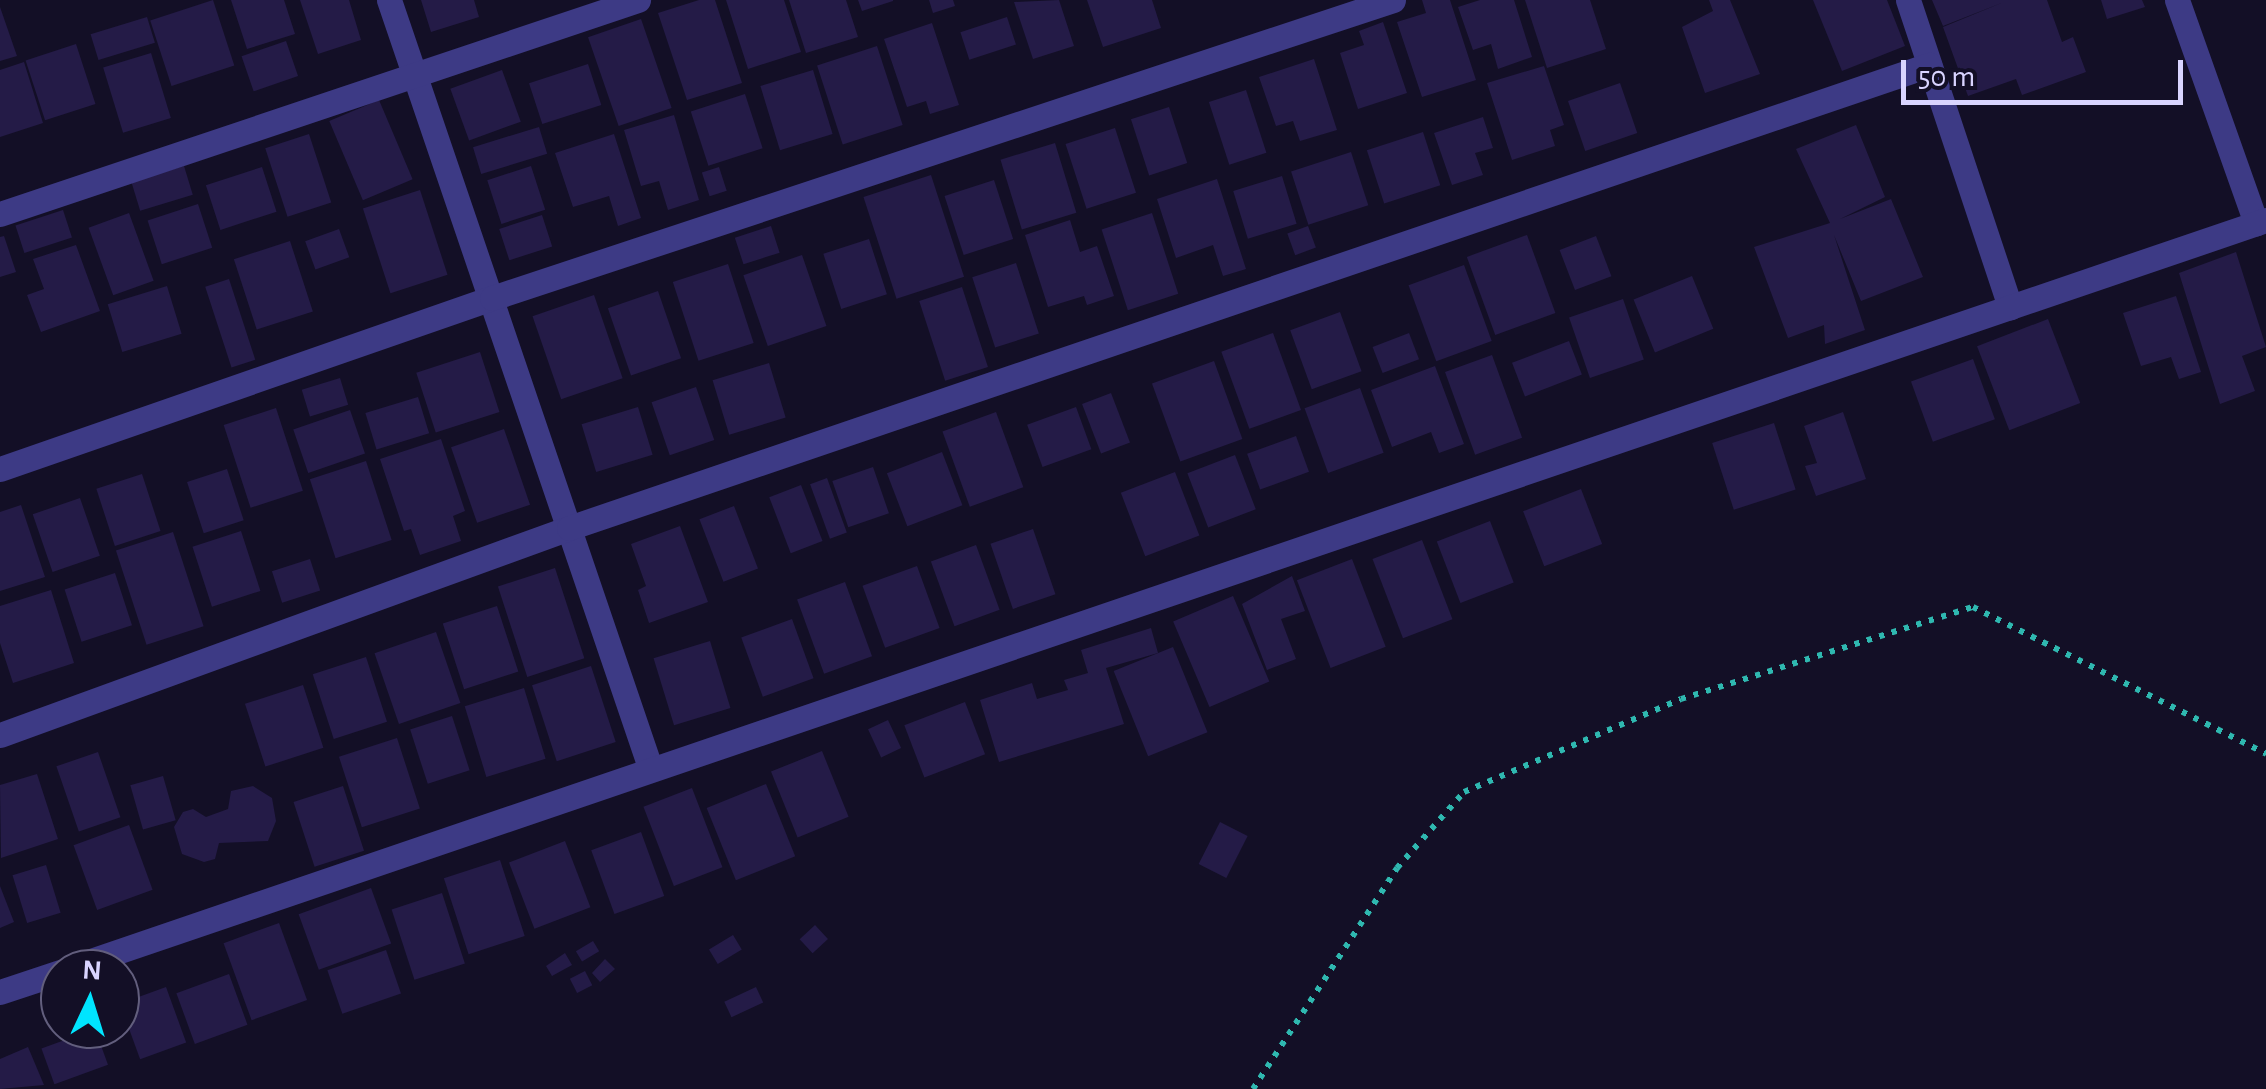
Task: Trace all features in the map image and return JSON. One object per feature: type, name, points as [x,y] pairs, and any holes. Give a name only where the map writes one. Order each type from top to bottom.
[{"type":"street","points":[[388,0],[650,767]]},
{"type":"street","points":[[0,214],[416,78],[638,0]]},
{"type":"street","points":[[0,469],[492,298],[1393,0]]},
{"type":"street","points":[[1908,0],[2010,307]]},
{"type":"street","points":[[126,949],[650,767],[2261,221],[2177,0]]},
{"type":"street","points":[[0,735],[570,528],[1930,65]]},
{"type":"street","points":[[0,992],[40,979]]},
{"type":"path","points":[[1253,1089],[1397,868],[1464,792],[1681,699],[1973,607],[2266,754]]},
{"type":"building","points":[[213,0],[234,66],[172,86],[150,20]]},
{"type":"building","points":[[231,0],[284,0],[295,34],[247,49]]},
{"type":"building","points":[[300,0],[349,0],[361,40],[318,54]]},
{"type":"building","points":[[421,0],[474,0],[479,17],[431,32]]},
{"type":"building","points":[[699,0],[715,0],[742,83],[687,100],[658,13]]},
{"type":"building","points":[[726,0],[784,0],[801,52],[748,69]]},
{"type":"building","points":[[789,0],[846,0],[858,37],[806,53]]},
{"type":"building","points":[[858,0],[893,0],[893,1],[862,11]]},
{"type":"building","points":[[929,0],[953,0],[955,6],[933,13]]},
{"type":"building","points":[[1059,0],[1074,46],[1033,59],[1014,2]]},
{"type":"building","points":[[1087,0],[1152,0],[1161,28],[1103,47]]},
{"type":"building","points":[[1422,0],[1450,0],[1476,80],[1422,97],[1397,22],[1426,13]]},
{"type":"building","points":[[1480,0],[1514,0],[1532,57],[1498,69],[1491,44],[1473,50],[1458,7]]},
{"type":"building","points":[[1525,0],[1590,0],[1606,49],[1547,68]]},
{"type":"building","points":[[1709,0],[1730,0],[1760,74],[1705,93],[1682,27],[1713,11]]},
{"type":"building","points":[[1813,0],[1887,0],[1905,46],[1842,71]]},
{"type":"building","points":[[1932,0],[2047,0],[2062,42],[2073,37],[2086,72],[2022,95],[2016,79],[1968,96],[1943,27],[2004,2],[1943,26]]},
{"type":"building","points":[[2101,0],[2142,0],[2145,7],[2107,19]]},
{"type":"building","points":[[0,7],[17,56],[0,61]]},
{"type":"building","points":[[147,17],[155,43],[98,60],[91,34]]},
{"type":"building","points":[[1007,17],[1016,45],[969,60],[960,32]]},
{"type":"building","points":[[641,19],[672,108],[619,126],[588,37]]},
{"type":"building","points":[[1383,22],[1407,93],[1358,109],[1340,53],[1364,45],[1359,31]]},
{"type":"building","points":[[932,23],[959,105],[930,114],[926,101],[907,107],[884,39]]},
{"type":"building","points":[[286,41],[298,76],[254,91],[242,56]]},
{"type":"building","points":[[76,44],[95,104],[45,120],[26,60]]},
{"type":"building","points":[[877,46],[903,125],[843,144],[817,65]]},
{"type":"building","points":[[151,53],[171,118],[123,133],[103,68]]},
{"type":"building","points":[[1314,59],[1337,130],[1300,141],[1293,121],[1276,126],[1259,77]]},
{"type":"building","points":[[24,62],[43,123],[0,137],[0,70]]},
{"type":"building","points":[[588,64],[601,105],[542,124],[529,83]]},
{"type":"building","points":[[1544,66],[1564,125],[1550,130],[1555,146],[1512,160],[1487,83]]},
{"type":"building","points":[[502,70],[521,122],[469,140],[450,89]]},
{"type":"building","points":[[813,70],[833,134],[780,150],[760,86]]},
{"type":"building","points":[[1620,83],[1637,133],[1585,151],[1568,101]]},
{"type":"building","points":[[1246,90],[1266,153],[1229,165],[1209,102]]},
{"type":"building","points":[[745,94],[763,148],[708,166],[691,112]]},
{"type":"building","points":[[379,100],[413,179],[363,200],[329,121]]},
{"type":"building","points":[[1169,107],[1187,163],[1149,175],[1131,119]]},
{"type":"building","points":[[674,115],[699,200],[668,210],[659,181],[641,186],[624,130]]},
{"type":"building","points":[[1483,117],[1493,148],[1475,153],[1483,175],[1452,185],[1434,133]]},
{"type":"building","points":[[1856,125],[1885,197],[1840,219],[1891,199],[1923,277],[1861,301],[1834,235],[1865,330],[1825,344],[1824,325],[1788,338],[1754,247],[1830,223],[1796,149]]},
{"type":"building","points":[[539,127],[547,154],[481,174],[473,147]]},
{"type":"building","points":[[1115,128],[1136,193],[1087,209],[1066,144]]},
{"type":"building","points":[[1423,132],[1440,185],[1384,203],[1367,150]]},
{"type":"building","points":[[309,134],[331,202],[288,217],[265,148]]},
{"type":"building","points":[[614,134],[641,218],[618,226],[609,196],[573,207],[555,153]]},
{"type":"building","points":[[1055,143],[1076,213],[1022,229],[1000,160]]},
{"type":"building","points":[[1351,152],[1368,205],[1308,225],[1291,171]]},
{"type":"building","points":[[184,166],[193,195],[140,211],[131,182]]},
{"type":"building","points":[[531,166],[545,210],[501,224],[487,180]]},
{"type":"building","points":[[262,167],[277,212],[220,230],[206,185]]},
{"type":"building","points":[[719,167],[727,191],[710,196],[702,173]]},
{"type":"building","points":[[931,175],[964,277],[897,299],[863,197]]},
{"type":"building","points":[[1282,176],[1297,224],[1248,239],[1233,191]]},
{"type":"building","points":[[1217,179],[1246,269],[1223,276],[1213,245],[1176,258],[1157,199]]},
{"type":"building","points":[[994,180],[1013,239],[964,255],[945,196]]},
{"type":"building","points":[[420,190],[448,275],[390,293],[363,209]]},
{"type":"building","points":[[198,204],[212,248],[162,264],[148,220]]},
{"type":"building","points":[[63,210],[72,238],[24,253],[15,225]]},
{"type":"building","points":[[129,213],[154,281],[113,295],[89,228]]},
{"type":"building","points":[[1152,213],[1178,294],[1128,310],[1102,229]]},
{"type":"building","points":[[542,215],[552,246],[509,260],[499,229]]},
{"type":"building","points":[[1070,220],[1080,252],[1097,246],[1114,296],[1087,305],[1084,296],[1048,307],[1025,235]]},
{"type":"building","points":[[771,226],[780,253],[744,264],[735,238]]},
{"type":"building","points":[[1308,226],[1316,248],[1295,255],[1287,234]]},
{"type":"building","points":[[339,229],[349,257],[315,270],[305,241]]},
{"type":"building","points":[[1527,235],[1555,313],[1495,335],[1467,257]]},
{"type":"building","points":[[4,236],[16,272],[0,277],[0,237]]},
{"type":"building","points":[[1596,236],[1611,276],[1575,290],[1560,250]]},
{"type":"building","points":[[869,239],[887,294],[841,309],[823,254]]},
{"type":"building","points":[[290,241],[313,311],[257,330],[234,259]]},
{"type":"building","points":[[76,245],[100,311],[41,332],[27,295],[44,289],[33,259]]},
{"type":"building","points":[[2236,252],[2266,347],[2242,356],[2255,391],[2220,404],[2179,273]]},
{"type":"building","points":[[802,255],[826,326],[768,346],[743,275]]},
{"type":"building","points":[[1016,263],[1039,333],[995,348],[972,277]]},
{"type":"building","points":[[728,264],[754,343],[698,361],[673,282]]},
{"type":"building","points":[[1464,265],[1492,341],[1436,361],[1409,285]]},
{"type":"building","points":[[1692,276],[1713,329],[1655,352],[1634,300]]},
{"type":"building","points":[[229,279],[255,360],[231,368],[205,287]]},
{"type":"building","points":[[167,286],[182,334],[122,352],[108,304]]},
{"type":"building","points":[[962,287],[988,367],[945,381],[919,301]]},
{"type":"building","points":[[658,291],[681,358],[631,375],[608,308]]},
{"type":"building","points":[[594,295],[623,378],[561,399],[533,316]]},
{"type":"building","points":[[2176,296],[2201,372],[2179,379],[2171,357],[2141,366],[2123,313]]},
{"type":"building","points":[[1623,299],[1644,360],[1590,378],[1569,318]]},
{"type":"building","points":[[1340,312],[1362,371],[1312,389],[1290,330]]},
{"type":"building","points":[[2048,319],[2080,403],[2009,430],[1977,346]]},
{"type":"building","points":[[1273,333],[1301,410],[1249,429],[1221,352]]},
{"type":"building","points":[[1409,333],[1419,359],[1383,373],[1373,347]]},
{"type":"building","points":[[1569,341],[1582,375],[1525,396],[1512,363]]},
{"type":"building","points":[[480,352],[499,412],[436,433],[416,373]]},
{"type":"building","points":[[1492,355],[1522,438],[1475,455],[1445,372]]},
{"type":"building","points":[[1973,359],[1995,419],[1933,442],[1911,382]]},
{"type":"building","points":[[1214,361],[1242,439],[1180,462],[1152,384]]},
{"type":"building","points":[[769,363],[786,418],[729,435],[713,380]]},
{"type":"building","points":[[1435,366],[1464,444],[1439,453],[1431,432],[1392,447],[1371,390]]},
{"type":"building","points":[[340,378],[348,405],[310,416],[302,390]]},
{"type":"building","points":[[696,387],[714,440],[670,455],[652,402]]},
{"type":"building","points":[[1360,388],[1384,453],[1328,473],[1305,408]]},
{"type":"building","points":[[1111,393],[1130,442],[1101,454],[1082,404]]},
{"type":"building","points":[[418,397],[429,433],[377,449],[365,413]]},
{"type":"building","points":[[638,407],[653,455],[596,472],[582,424]]},
{"type":"building","points":[[1076,407],[1091,449],[1043,467],[1027,425]]},
{"type":"building","points":[[276,408],[303,491],[251,508],[224,425]]},
{"type":"building","points":[[350,410],[365,453],[308,473],[293,430]]},
{"type":"building","points":[[996,412],[1023,487],[970,507],[942,431]]},
{"type":"building","points":[[1843,412],[1866,479],[1816,496],[1805,466],[1817,463],[1804,426]]},
{"type":"building","points":[[1774,423],[1796,490],[1734,510],[1712,443]]},
{"type":"building","points":[[504,429],[530,505],[477,523],[451,447]]},
{"type":"building","points":[[1296,436],[1309,472],[1260,489],[1247,454]]},
{"type":"building","points":[[441,439],[465,511],[453,516],[461,541],[420,555],[411,529],[404,531],[380,459]]},
{"type":"building","points":[[942,452],[962,505],[907,526],[887,473]]},
{"type":"building","points":[[1235,455],[1256,509],[1208,527],[1187,473]]},
{"type":"building","points":[[366,461],[392,540],[336,558],[310,479]]},
{"type":"building","points":[[873,467],[889,513],[848,527],[832,481]]},
{"type":"building","points":[[227,469],[244,520],[204,533],[187,482]]},
{"type":"building","points":[[1175,472],[1199,535],[1145,556],[1121,493]]},
{"type":"building","points":[[142,474],[161,531],[115,546],[96,489]]},
{"type":"building","points":[[827,478],[847,533],[830,539],[810,484]]},
{"type":"building","points":[[801,485],[823,541],[791,553],[769,497]]},
{"type":"building","points":[[1581,489],[1602,544],[1544,566],[1523,511]]},
{"type":"building","points":[[80,498],[100,556],[53,572],[33,514]]},
{"type":"building","points":[[21,505],[45,577],[0,591],[0,512]]},
{"type":"building","points":[[734,506],[758,569],[723,582],[699,519]]},
{"type":"building","points":[[1490,521],[1514,583],[1460,603],[1437,541]]},
{"type":"building","points":[[680,526],[708,602],[649,623],[638,590],[646,586],[631,544]]},
{"type":"building","points":[[1033,529],[1055,594],[1013,609],[990,544]]},
{"type":"building","points":[[241,531],[260,591],[212,607],[192,547]]},
{"type":"building","points":[[173,532],[204,626],[147,645],[116,551]]},
{"type":"building","points":[[1422,540],[1452,619],[1403,638],[1373,559]]},
{"type":"building","points":[[976,545],[1000,610],[954,626],[931,561]]},
{"type":"building","points":[[310,559],[320,590],[282,603],[272,571]]},
{"type":"building","points":[[1352,559],[1386,647],[1331,668],[1297,580]]},
{"type":"building","points":[[917,566],[940,628],[885,648],[862,586]]},
{"type":"building","points":[[555,568],[584,658],[527,677],[498,587]]},
{"type":"building","points":[[115,573],[132,625],[82,642],[65,589]]},
{"type":"building","points":[[1292,576],[1305,611],[1281,619],[1296,659],[1267,670],[1242,604]]},
{"type":"building","points":[[845,582],[872,656],[824,674],[797,599]]},
{"type":"building","points":[[51,590],[74,663],[13,683],[0,643],[0,606]]},
{"type":"building","points":[[1233,596],[1269,682],[1210,707],[1173,621]]},
{"type":"building","points":[[497,606],[518,672],[464,689],[443,624]]},
{"type":"building","points":[[792,619],[814,678],[763,697],[741,637]]},
{"type":"building","points":[[1151,628],[1158,653],[1106,668],[1124,724],[999,762],[980,700],[1032,683],[1037,699],[1068,690],[1064,680],[1088,673],[1081,650]]},
{"type":"building","points":[[436,632],[460,703],[399,724],[375,653]]},
{"type":"building","points":[[710,641],[730,708],[674,725],[654,658]]},
{"type":"building","points":[[1173,647],[1207,732],[1148,756],[1114,671]]},
{"type":"building","points":[[366,657],[387,722],[334,739],[313,674]]},
{"type":"building","points":[[591,666],[616,742],[557,761],[532,685]]},
{"type":"building","points":[[303,685],[323,748],[265,767],[245,704]]},
{"type":"building","points":[[524,688],[546,759],[486,777],[465,706]]},
{"type":"building","points":[[965,702],[985,754],[924,778],[904,725]]},
{"type":"building","points":[[452,716],[470,770],[428,784],[410,730]]},
{"type":"building","points":[[888,720],[901,748],[881,757],[868,729]]},
{"type":"building","points":[[397,738],[420,808],[362,827],[339,757]]},
{"type":"building","points":[[822,751],[849,817],[798,837],[771,772]]},
{"type":"building","points":[[98,752],[120,817],[79,832],[56,766]]},
{"type":"building","points":[[37,774],[58,839],[1,858],[0,785]]},
{"type":"building","points":[[163,776],[176,820],[143,830],[130,785]]},
{"type":"building","points":[[766,784],[795,856],[736,880],[707,808]]},
{"type":"building","points":[[253,786],[272,798],[276,821],[268,841],[219,843],[215,859],[204,862],[182,854],[174,827],[183,812],[193,809],[206,817],[228,809],[231,791]]},
{"type":"building","points":[[343,786],[364,851],[315,867],[294,802]]},
{"type":"building","points":[[692,788],[722,867],[674,886],[643,807]]},
{"type":"building","points":[[1220,822],[1248,836],[1226,878],[1199,864]]},
{"type":"building","points":[[129,825],[153,890],[97,910],[74,845]]},
{"type":"building","points":[[641,832],[664,896],[614,914],[591,850]]},
{"type":"building","points":[[565,841],[590,907],[534,929],[509,863]]},
{"type":"building","points":[[500,860],[525,936],[469,954],[444,878]]},
{"type":"building","points":[[46,865],[61,913],[27,923],[13,875]]},
{"type":"building","points":[[0,886],[14,922],[0,928]]},
{"type":"building","points":[[371,888],[391,943],[319,970],[299,914]]},
{"type":"building","points":[[442,893],[465,963],[414,980],[392,909]]},
{"type":"building","points":[[279,923],[307,1000],[252,1020],[224,943]]},
{"type":"building","points":[[815,925],[828,939],[813,953],[800,939]]},
{"type":"building","points":[[733,935],[742,950],[718,964],[709,949]]},
{"type":"building","points":[[593,941],[599,951],[582,962],[576,951]]},
{"type":"building","points":[[386,950],[401,993],[342,1014],[327,970]]},
{"type":"building","points":[[565,953],[572,965],[552,976],[546,966]]},
{"type":"building","points":[[605,959],[615,969],[600,982],[592,973]]},
{"type":"building","points":[[585,971],[592,985],[577,993],[570,979]]},
{"type":"building","points":[[229,974],[247,1025],[195,1044],[176,993]]},
{"type":"building","points":[[166,987],[186,1042],[140,1059],[136,1049],[140,1049],[140,996]]},
{"type":"building","points":[[756,987],[763,1002],[731,1017],[724,1002]]},
{"type":"building","points":[[28,1047],[44,1085],[0,1089],[0,1059]]},
{"type":"building","points":[[42,1049],[102,1049],[108,1065],[54,1084]]}]
